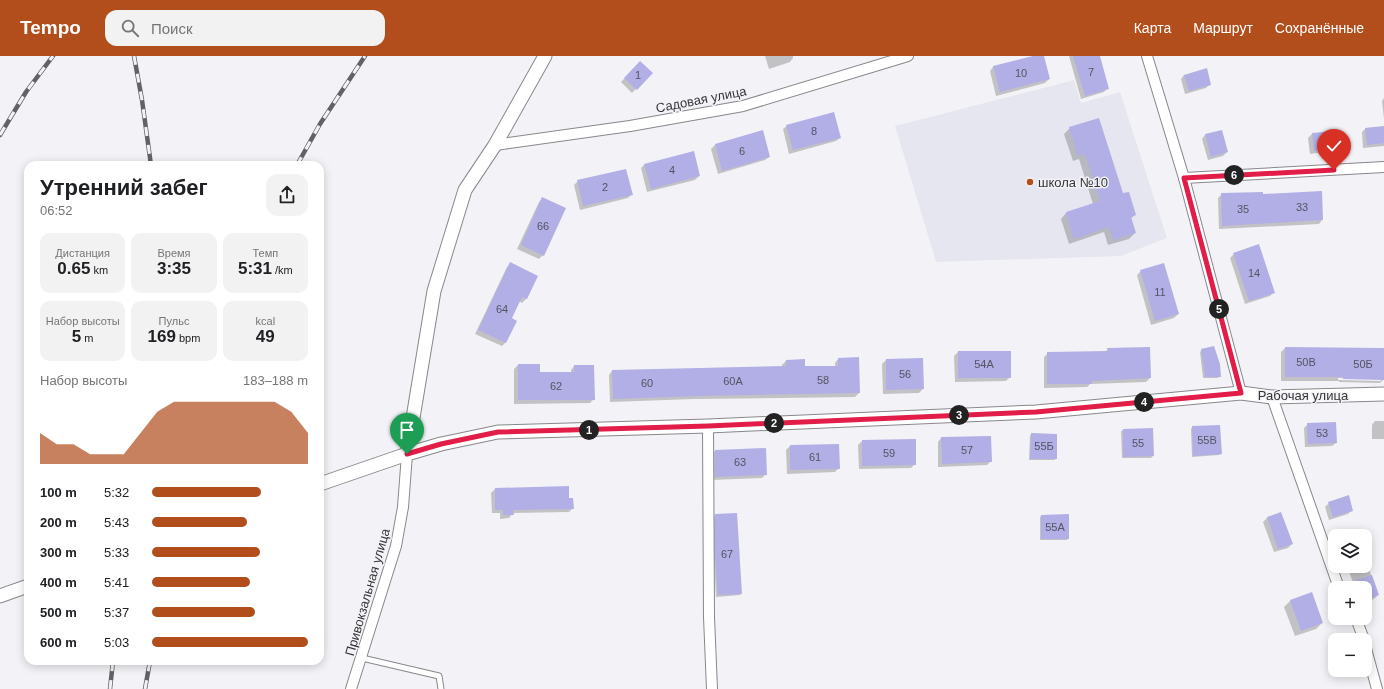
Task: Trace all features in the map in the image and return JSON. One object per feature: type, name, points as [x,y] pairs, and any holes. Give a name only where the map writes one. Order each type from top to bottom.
[{"type":"street","points":[[407,454],[436,284],[465,190],[495,145],[545,56]]},
{"type":"street","name":"Садовая улица","points":[[495,145],[630,126],[743,106],[908,56]]},
{"type":"street","points":[[1147,56],[1184,178],[1241,393]]},
{"type":"street","points":[[1184,178],[1384,167]]},
{"type":"street","name":"Рабочая улица","points":[[324,483],[441,444],[498,432],[708,426],[1036,412],[1241,393],[1272,397],[1384,394]]},
{"type":"street","points":[[1272,397],[1337,581]]},
{"type":"street","points":[[708,426],[709,617],[712,689]]},
{"type":"street","name":"Привокзальная улица","points":[[351,689],[396,546],[403,507],[407,454]]},
{"type":"street","points":[[0,596],[24,587]]},
{"type":"street","points":[[1372,671],[1377,689]]},
{"type":"lane","points":[[362,658],[440,676],[441,689]]},
{"type":"shaded area","name":"школа №10","points":[[1074,80],[1081,103],[1120,92],[1167,238],[1121,256],[936,262],[895,126]]},
{"type":"building","points":[[1033,56],[1044,56],[1050,79],[1000,92],[993,66]]},
{"type":"building","points":[[1073,56],[1100,56],[1109,89],[1085,96]]},
{"type":"building","points":[[640,61],[653,73],[637,90],[624,78]]},
{"type":"building","points":[[1207,68],[1211,85],[1189,91],[1184,75]]},
{"type":"building","points":[[834,112],[841,138],[793,150],[786,125]]},
{"type":"building","points":[[1099,118],[1123,193],[1129,192],[1136,215],[1131,217],[1136,233],[1114,240],[1109,227],[1074,239],[1066,212],[1100,201],[1085,154],[1078,156],[1069,127]]},
{"type":"building","points":[[1384,126],[1384,143],[1367,145],[1365,128]]},
{"type":"building","points":[[763,130],[770,157],[722,171],[715,144]]},
{"type":"building","points":[[1222,130],[1228,152],[1211,157],[1205,134]]},
{"type":"building","points":[[1335,131],[1337,148],[1314,151],[1312,133]]},
{"type":"building","points":[[694,151],[700,176],[651,189],[644,164]]},
{"type":"building","points":[[626,169],[633,195],[583,206],[577,180]]},
{"type":"building","points":[[1322,191],[1323,220],[1222,226],[1221,193],[1263,192],[1263,194]]},
{"type":"building","points":[[542,197],[566,208],[544,256],[521,245]]},
{"type":"building","points":[[1259,244],[1275,293],[1249,301],[1233,253]]},
{"type":"building","points":[[510,262],[538,276],[527,299],[522,297],[512,318],[517,321],[506,343],[478,330]]},
{"type":"building","points":[[1164,263],[1179,314],[1155,321],[1140,270]]},
{"type":"building","points":[[1214,346],[1220,364],[1221,377],[1205,377],[1201,349]]},
{"type":"building","points":[[1150,347],[1151,378],[1092,381],[1092,384],[1047,384],[1047,352],[1108,351],[1107,348]]},
{"type":"building","points":[[1285,347],[1384,348],[1384,380],[1343,379],[1343,377],[1285,377]]},
{"type":"building","points":[[958,351],[1011,351],[1011,378],[958,378]]},
{"type":"building","points":[[859,357],[860,393],[613,399],[612,370],[786,366],[786,360],[805,359],[805,366],[838,366],[838,358]]},
{"type":"building","points":[[923,358],[924,389],[886,390],[886,359]]},
{"type":"building","points":[[518,364],[540,364],[540,372],[574,372],[574,365],[594,365],[595,400],[518,400]]},
{"type":"building","points":[[1336,422],[1337,443],[1308,444],[1307,423]]},
{"type":"building","points":[[1220,425],[1222,454],[1193,456],[1192,426]]},
{"type":"building","points":[[1153,428],[1154,456],[1123,457],[1123,429]]},
{"type":"building","points":[[1031,433],[1057,434],[1057,459],[1030,459]]},
{"type":"building","points":[[991,436],[992,462],[942,464],[941,437]]},
{"type":"building","points":[[916,439],[916,465],[862,466],[862,440]]},
{"type":"building","points":[[839,444],[840,469],[790,470],[790,445]]},
{"type":"building","points":[[766,448],[767,475],[715,477],[715,450]]},
{"type":"building","points":[[569,486],[569,498],[573,498],[574,509],[513,510],[514,515],[503,515],[503,510],[495,510],[495,488]]},
{"type":"building","points":[[1349,495],[1353,511],[1333,517],[1328,502]]},
{"type":"building","points":[[1281,512],[1293,544],[1278,549],[1267,517]]},
{"type":"building","points":[[737,513],[742,594],[718,595],[715,555],[715,514]]},
{"type":"building","points":[[1069,514],[1069,539],[1041,539],[1041,515]]},
{"type":"building","points":[[1372,575],[1379,595],[1372,598],[1372,581],[1357,580]]},
{"type":"building","points":[[1312,592],[1323,623],[1301,631],[1290,600]]},
{"type":"railway","points":[[0,135],[26,92],[53,56]]},
{"type":"railway","points":[[134,56],[150,161]]},
{"type":"railway","points":[[299,161],[320,124],[365,56]]},
{"type":"railway","points":[[110,689],[113,665]]},
{"type":"railway","points":[[145,689],[149,665]]},
{"type":"place","name":"школа №10","points":[[1030,182]]},
{"type":"route","points":[[407,454],[441,444],[498,432],[708,426],[1036,412],[1241,393],[1184,178],[1334,170]]}]
